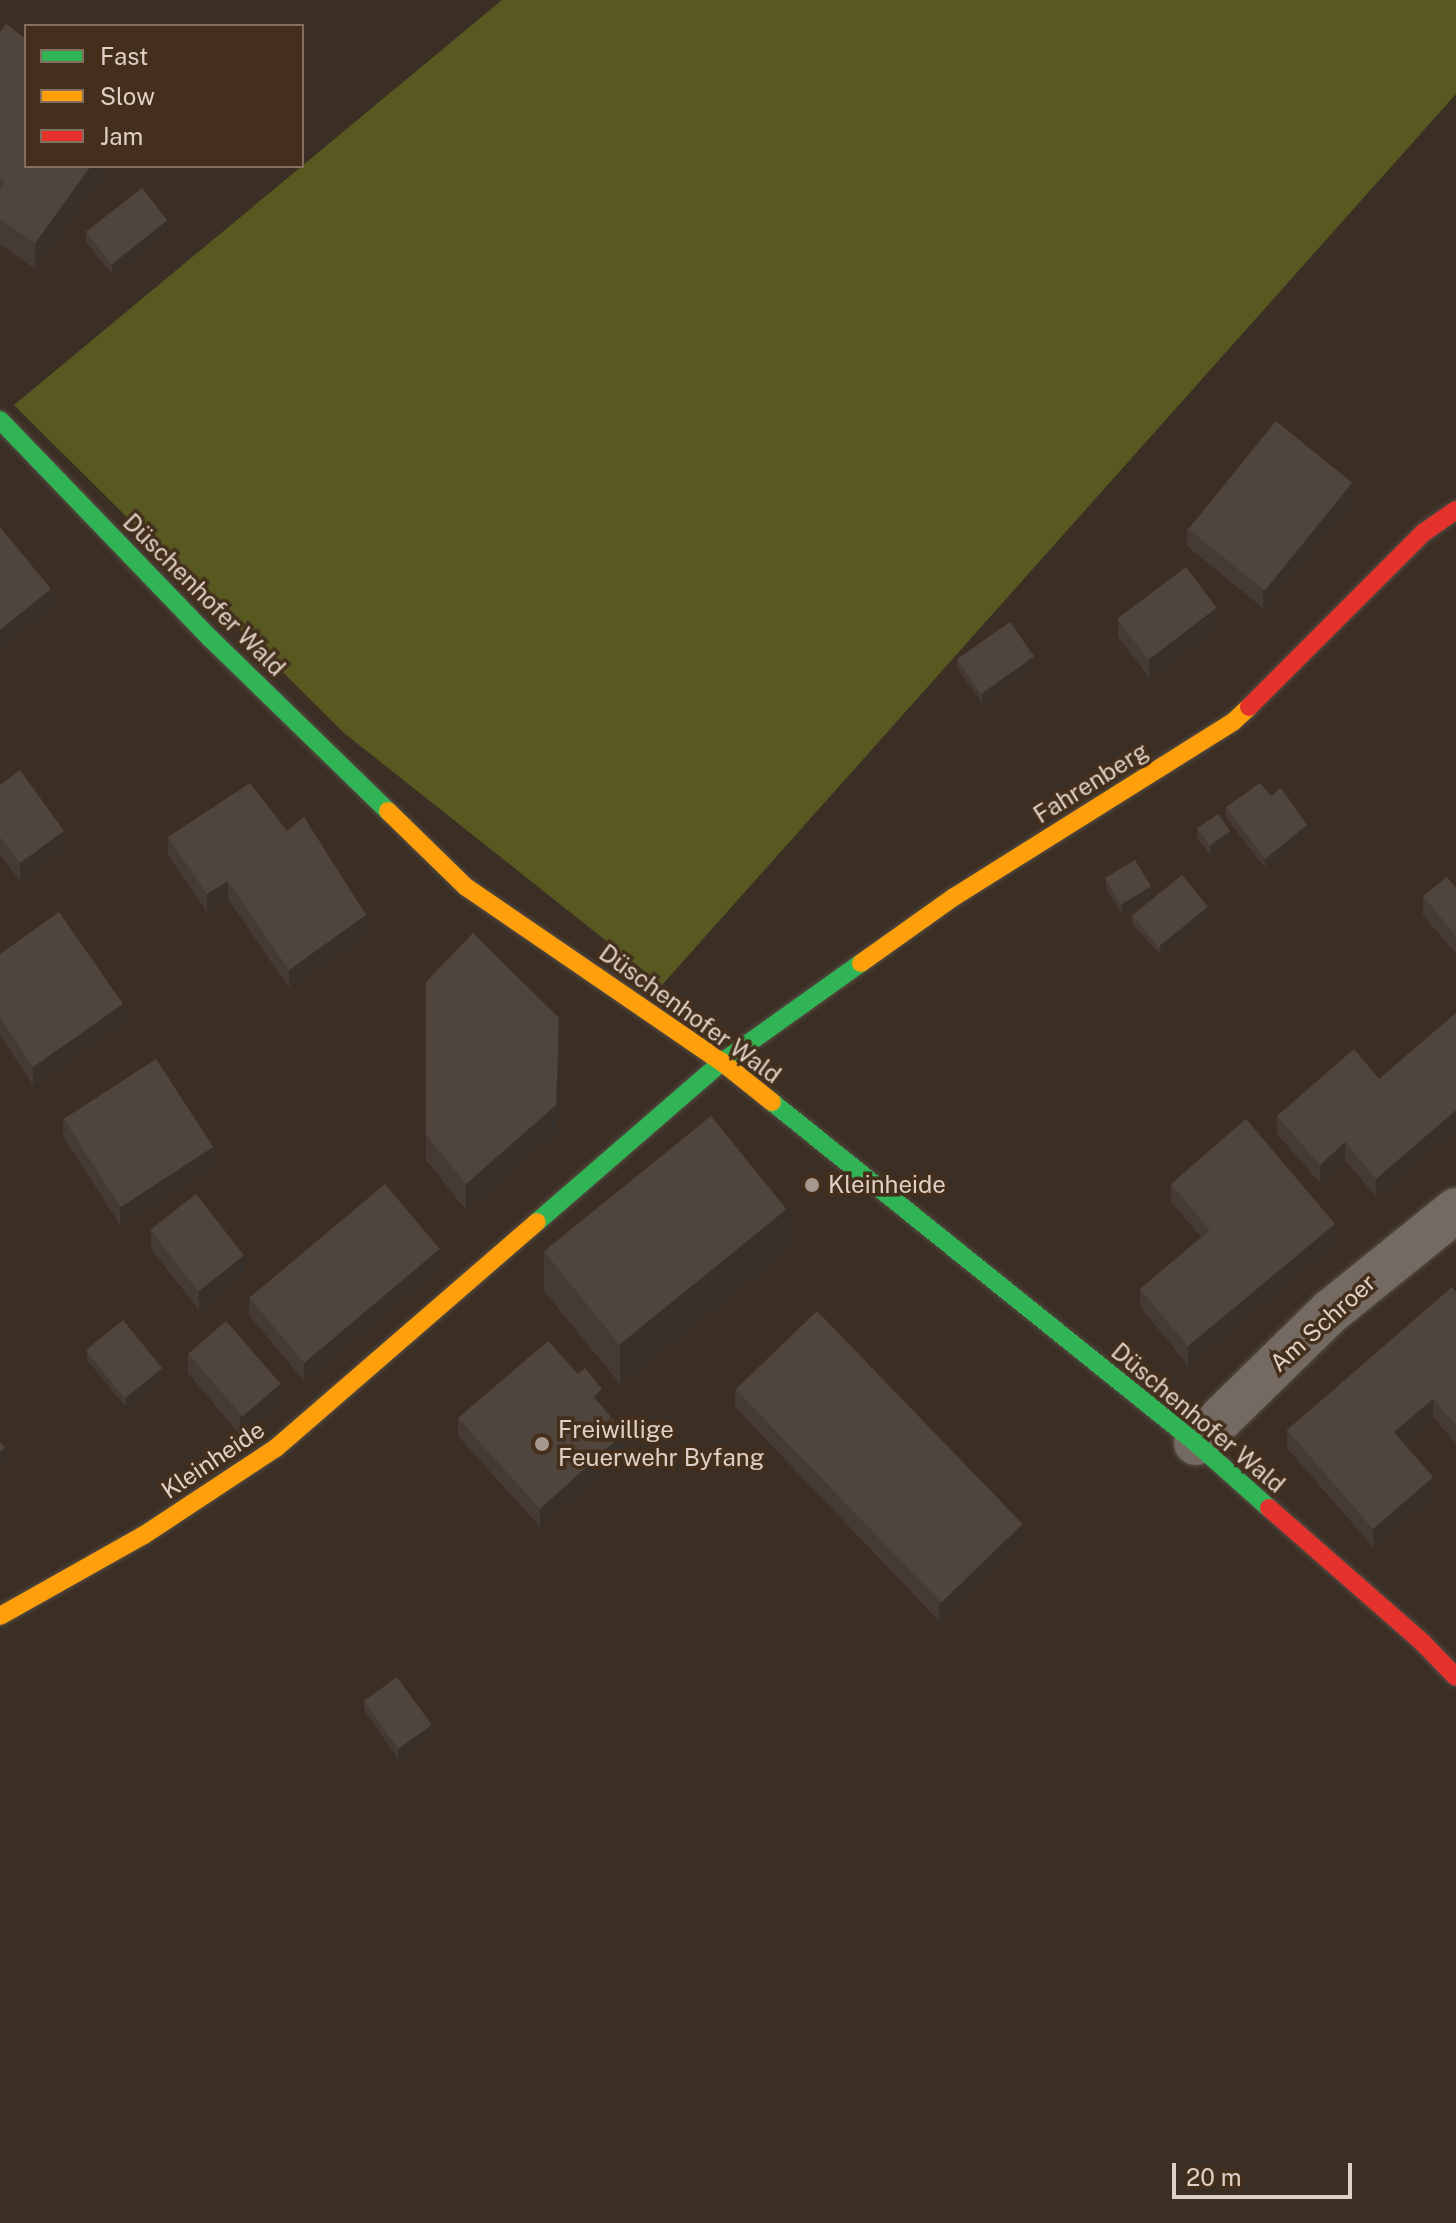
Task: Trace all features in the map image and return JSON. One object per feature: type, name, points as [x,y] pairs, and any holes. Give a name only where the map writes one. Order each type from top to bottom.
[{"type":"street","name":"Düschenhofer Wald","points":[[0,420],[211,639],[466,887],[722,1062],[1196,1443],[1423,1643],[1456,1677]]},
{"type":"street","name":"Fahrenberg","points":[[722,1062],[954,897],[1233,722],[1423,533],[1456,510]]},
{"type":"street","name":"Kleinheide","points":[[0,1616],[144,1535],[276,1448],[722,1062]]},
{"type":"street","name":"Am Schroer","points":[[1196,1443],[1331,1311],[1456,1210]]},
{"type":"shaded area","points":[[502,0],[1456,0],[1456,94],[662,985],[344,733],[14,405],[300,168],[304,168],[304,164]]},
{"type":"building","points":[[6,24],[24,38],[24,168],[90,168],[35,243],[0,219],[0,189],[5,182],[0,178],[0,32]]},
{"type":"building","points":[[142,188],[167,220],[111,264],[86,232]]},
{"type":"building","points":[[1276,421],[1352,483],[1265,591],[1189,529]]},
{"type":"building","points":[[0,527],[51,589],[0,630]]},
{"type":"building","points":[[1186,567],[1217,608],[1148,659],[1117,619]]},
{"type":"building","points":[[1010,622],[1034,656],[981,694],[957,659]]},
{"type":"building","points":[[20,770],[64,831],[20,863],[0,837],[0,785]]},
{"type":"building","points":[[250,783],[287,831],[304,817],[366,915],[289,970],[228,881],[207,894],[168,837]]},
{"type":"building","points":[[1260,783],[1271,796],[1281,788],[1307,825],[1265,859],[1226,807]]},
{"type":"building","points":[[1218,814],[1230,831],[1210,846],[1198,828]]},
{"type":"building","points":[[1135,860],[1151,887],[1121,905],[1105,878]]},
{"type":"building","points":[[1182,875],[1208,907],[1158,947],[1132,915]]},
{"type":"building","points":[[1447,877],[1456,888],[1456,936],[1423,896]]},
{"type":"building","points":[[59,912],[123,1004],[33,1067],[0,1017],[0,954]]},
{"type":"building","points":[[473,933],[559,1018],[556,1105],[466,1184],[426,1135],[426,982]]},
{"type":"building","points":[[1456,1013],[1456,1110],[1376,1179],[1345,1142],[1320,1165],[1277,1116],[1354,1049],[1379,1079]]},
{"type":"building","points":[[156,1059],[213,1147],[121,1207],[64,1119]]},
{"type":"building","points":[[711,1116],[787,1209],[619,1345],[544,1251]]},
{"type":"building","points":[[1246,1119],[1335,1224],[1188,1346],[1140,1289],[1210,1230],[1171,1184]]},
{"type":"building","points":[[385,1184],[440,1249],[304,1363],[249,1298]]},
{"type":"building","points":[[196,1194],[244,1255],[198,1291],[150,1230]]},
{"type":"building","points":[[1452,1287],[1456,1292],[1456,1425],[1433,1399],[1394,1432],[1433,1477],[1373,1529],[1287,1430]]},
{"type":"building","points":[[817,1311],[1023,1524],[941,1602],[736,1389]]},
{"type":"building","points":[[123,1320],[162,1368],[125,1398],[86,1350]]},
{"type":"building","points":[[226,1321],[280,1384],[243,1416],[188,1354]]},
{"type":"building","name":"Freiwillige Feuerwehr Byfang","points":[[548,1341],[578,1374],[585,1368],[602,1389],[594,1397],[624,1433],[540,1509],[458,1418]]},
{"type":"building","points":[[397,1677],[432,1725],[399,1749],[364,1701]]},
{"type":"traffic: fast","points":[[0,420],[211,639],[388,811]]},
{"type":"traffic: fast","points":[[537,1222],[722,1062],[861,963]]},
{"type":"traffic: fast","points":[[772,1102],[1196,1443],[1269,1508]]},
{"type":"traffic: slow","points":[[861,963],[954,897],[1233,722],[1249,707]]},
{"type":"traffic: slow","points":[[388,811],[466,887],[722,1062],[772,1102]]},
{"type":"traffic: slow","points":[[0,1616],[144,1535],[276,1448],[537,1222]]},
{"type":"traffic: jam","points":[[1249,707],[1423,533],[1456,510]]},
{"type":"traffic: jam","points":[[1269,1508],[1423,1643],[1456,1677]]},
{"type":"place","name":"Kleinheide","points":[[812,1185]]},
{"type":"place","name":"Freiwillige Feuerwehr Byfang","points":[[542,1444]]}]
